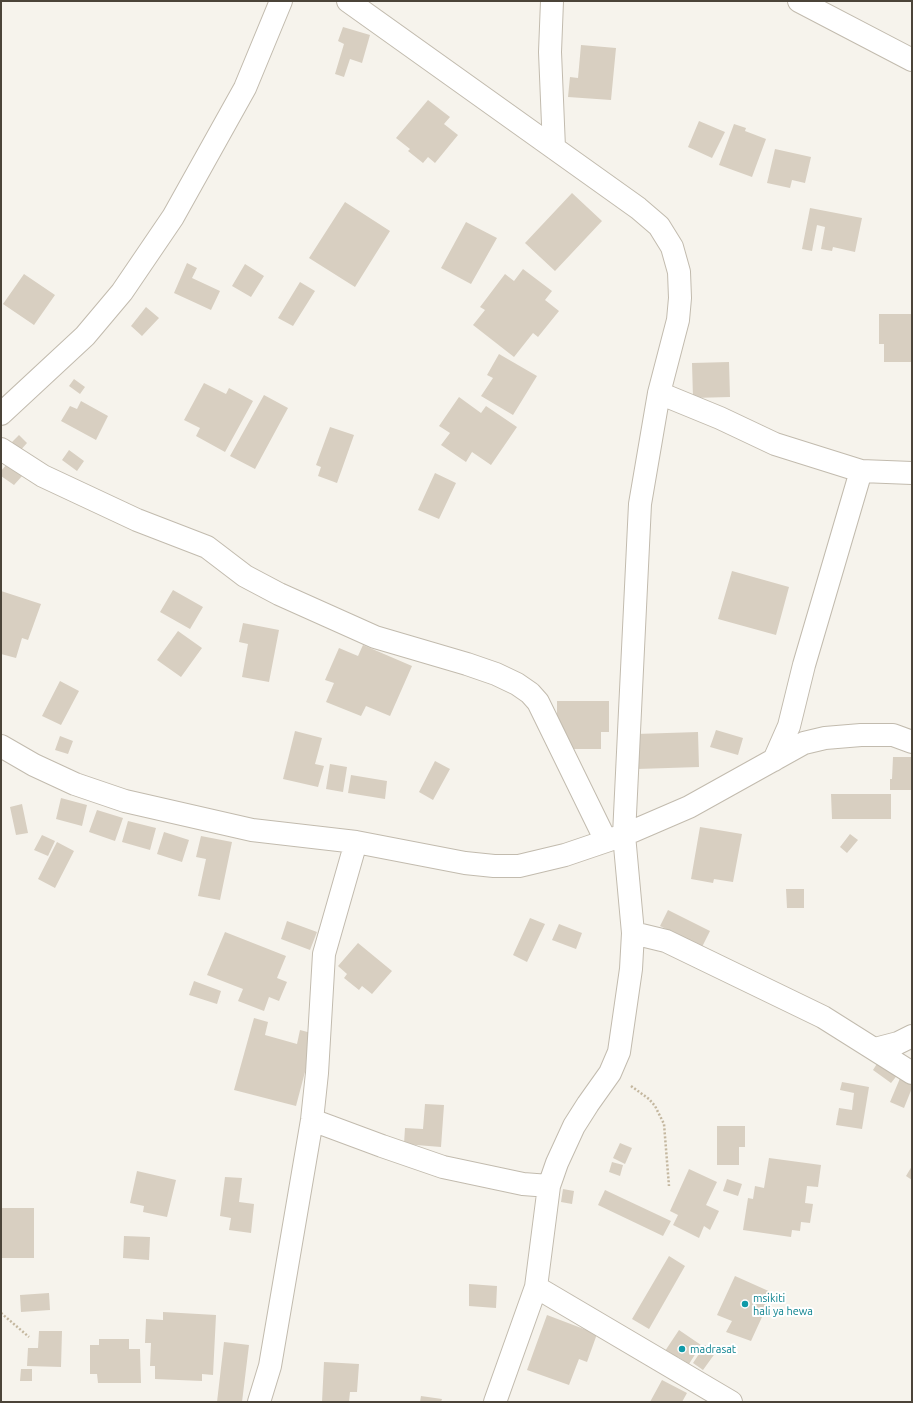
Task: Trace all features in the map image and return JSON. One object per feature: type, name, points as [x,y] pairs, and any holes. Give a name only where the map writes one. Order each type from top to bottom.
[{"type":"street","points":[[1,414],[85,336],[122,292],[169,223],[245,88],[281,1]]},
{"type":"street","points":[[348,1],[638,208],[659,226],[672,247],[679,272],[680,298],[678,320],[659,393],[640,504],[615,838],[633,933],[631,969],[619,1052],[610,1073],[574,1126],[557,1163],[549,1186],[536,1287],[495,1402]]},
{"type":"street","points":[[552,1],[550,52],[554,148]]},
{"type":"street","points":[[799,1],[912,60]]},
{"type":"street","points":[[659,393],[720,418],[775,444],[861,470],[912,474]]},
{"type":"street","points":[[1,449],[43,476],[137,520],[207,547],[245,576],[278,594],[375,636],[467,664],[496,674],[517,684],[530,693],[538,702],[615,838]]},
{"type":"street","points":[[774,760],[790,726],[804,665],[861,470]]},
{"type":"street","points":[[1,746],[34,765],[75,784],[125,801],[252,830],[356,842],[465,863],[494,866],[519,866],[565,855],[615,838],[689,807],[804,743],[826,738],[861,735],[893,735],[912,742]]},
{"type":"street","points":[[259,1402],[270,1366],[312,1120],[317,1073],[324,954],[356,842]]},
{"type":"street","points":[[633,933],[673,944],[823,1017],[912,1073]]},
{"type":"street","points":[[875,1049],[898,1043],[912,1036]]},
{"type":"street","points":[[312,1120],[443,1167],[523,1184],[549,1186]]},
{"type":"street","points":[[536,1287],[731,1402]]},
{"type":"path","points":[[610,1073],[649,1099],[659,1112],[664,1124],[669,1186]]},
{"type":"path","points":[[1,1313],[29,1337]]},
{"type":"building","points":[[343,27],[370,35],[362,63],[350,59],[344,77],[335,74],[344,44],[338,41]]},
{"type":"building","points":[[581,45],[616,48],[611,100],[568,97],[570,77],[578,78]]},
{"type":"building","points":[[428,100],[450,117],[444,124],[458,135],[435,163],[428,157],[423,163],[408,151],[410,149],[396,138]]},
{"type":"building","points":[[699,121],[725,132],[712,158],[688,147]]},
{"type":"building","points":[[734,124],[746,128],[745,131],[766,139],[752,177],[719,165]]},
{"type":"building","points":[[775,149],[811,157],[805,183],[792,180],[790,188],[767,183]]},
{"type":"building","points":[[572,193],[602,221],[555,271],[525,243]]},
{"type":"building","points":[[345,202],[390,231],[355,287],[309,258]]},
{"type":"building","points":[[810,208],[862,218],[855,252],[833,247],[832,251],[821,249],[825,227],[817,225],[812,251],[802,249]]},
{"type":"building","points":[[466,222],[497,238],[471,284],[441,268]]},
{"type":"building","points":[[187,263],[197,268],[192,278],[220,291],[211,310],[174,293]]},
{"type":"building","points":[[245,264],[264,276],[251,297],[232,286]]},
{"type":"building","points":[[523,269],[552,291],[545,300],[559,311],[538,337],[533,333],[514,357],[473,325],[485,310],[480,307],[505,274],[514,281]]},
{"type":"building","points":[[24,274],[55,295],[34,325],[3,304]]},
{"type":"building","points":[[300,282],[315,291],[293,326],[278,318]]},
{"type":"building","points":[[146,307],[159,318],[142,336],[131,326]]},
{"type":"building","points":[[879,314],[912,314],[912,362],[884,362],[884,344],[879,344]]},
{"type":"building","points":[[499,354],[537,376],[513,415],[481,396],[493,378],[487,375]]},
{"type":"building","points":[[729,362],[730,397],[693,398],[692,363]]},
{"type":"building","points":[[74,379],[85,387],[80,394],[69,386]]},
{"type":"building","points":[[204,383],[226,394],[229,388],[253,401],[225,452],[196,436],[200,428],[184,420]]},
{"type":"building","points":[[264,395],[288,408],[255,469],[230,456]]},
{"type":"building","points":[[459,397],[481,413],[486,406],[517,427],[491,465],[472,452],[466,462],[441,445],[450,433],[439,426]]},
{"type":"building","points":[[81,401],[108,416],[96,440],[61,421],[70,406],[77,409]]},
{"type":"building","points":[[330,427],[354,435],[337,483],[318,476],[321,467],[316,465]]},
{"type":"building","points":[[19,435],[27,443],[18,453],[9,445]]},
{"type":"building","points":[[69,450],[84,461],[77,471],[62,460]]},
{"type":"building","points":[[7,464],[23,475],[14,485],[1,476],[1,471]]},
{"type":"building","points":[[435,473],[456,483],[439,519],[418,510]]},
{"type":"building","points":[[732,571],[789,587],[776,635],[718,619]]},
{"type":"building","points":[[173,590],[203,607],[190,629],[160,612]]},
{"type":"building","points":[[1,591],[41,604],[28,640],[22,638],[16,658],[1,654]]},
{"type":"building","points":[[243,623],[279,630],[269,682],[242,677],[248,644],[239,642]]},
{"type":"building","points":[[178,631],[202,648],[181,677],[157,660]]},
{"type":"building","points":[[363,645],[412,666],[390,716],[366,706],[361,716],[326,702],[334,683],[325,680],[339,648],[358,656]]},
{"type":"building","points":[[60,681],[79,691],[61,725],[42,716]]},
{"type":"building","points":[[557,701],[609,701],[609,732],[601,732],[601,749],[563,749],[557,738]]},
{"type":"building","points":[[716,730],[743,738],[738,755],[710,747]]},
{"type":"building","points":[[295,731],[322,738],[315,764],[324,766],[318,787],[283,779]]},
{"type":"building","points":[[698,732],[699,767],[637,769],[636,734]]},
{"type":"building","points":[[60,736],[73,741],[68,754],[55,750]]},
{"type":"building","points":[[893,757],[912,757],[912,790],[890,790]]},
{"type":"building","points":[[435,761],[450,769],[433,800],[419,792]]},
{"type":"building","points":[[330,764],[347,767],[343,792],[326,789]]},
{"type":"building","points":[[351,775],[387,781],[385,799],[348,793]]},
{"type":"building","points":[[831,794],[891,794],[891,819],[832,819]]},
{"type":"building","points":[[61,798],[87,805],[82,826],[56,819]]},
{"type":"building","points":[[22,804],[28,833],[16,835],[10,807]]},
{"type":"building","points":[[97,810],[123,818],[115,841],[89,832]]},
{"type":"building","points":[[128,821],[156,828],[150,850],[122,842]]},
{"type":"building","points":[[700,827],[742,834],[733,882],[714,879],[713,883],[691,879]]},
{"type":"building","points":[[164,832],[189,840],[182,862],[157,854]]},
{"type":"building","points":[[850,834],[858,840],[847,853],[840,847]]},
{"type":"building","points":[[42,835],[55,841],[48,856],[34,850]]},
{"type":"building","points":[[201,836],[232,842],[220,900],[198,896],[206,859],[196,857]]},
{"type":"building","points":[[57,842],[74,851],[55,888],[38,879]]},
{"type":"building","points":[[786,889],[804,889],[804,908],[787,908]]},
{"type":"building","points":[[668,910],[710,931],[702,947],[660,926]]},
{"type":"building","points":[[530,918],[545,924],[527,962],[513,955]]},
{"type":"building","points":[[287,921],[317,932],[310,950],[281,939]]},
{"type":"building","points":[[559,924],[582,933],[576,949],[552,940]]},
{"type":"building","points":[[225,932],[286,956],[277,978],[287,982],[279,1001],[269,997],[264,1011],[238,1001],[243,989],[207,975]]},
{"type":"building","points":[[358,943],[392,971],[372,994],[362,986],[359,990],[344,978],[347,974],[338,966]]},
{"type":"building","points":[[194,981],[221,991],[217,1004],[189,995]]},
{"type":"building","points":[[254,1018],[268,1022],[265,1035],[297,1044],[300,1030],[315,1034],[296,1106],[234,1090]]},
{"type":"building","points":[[880,1059],[899,1073],[891,1083],[873,1070]]},
{"type":"building","points":[[901,1076],[912,1080],[912,1088],[904,1108],[890,1102]]},
{"type":"building","points":[[842,1082],[869,1087],[862,1129],[836,1125],[839,1108],[852,1110],[854,1093],[840,1090]]},
{"type":"building","points":[[425,1104],[444,1105],[441,1147],[404,1144],[405,1128],[423,1129]]},
{"type":"building","points":[[717,1126],[745,1126],[745,1147],[739,1147],[739,1165],[717,1165]]},
{"type":"building","points":[[620,1143],[632,1148],[625,1164],[613,1158]]},
{"type":"building","points":[[769,1158],[821,1165],[818,1187],[807,1186],[805,1203],[813,1204],[810,1223],[801,1222],[800,1231],[792,1230],[791,1237],[743,1230],[748,1198],[753,1199],[755,1186],[764,1188]]},
{"type":"building","points":[[612,1162],[623,1165],[620,1176],[609,1172]]},
{"type":"building","points":[[912,1166],[912,1180],[906,1176]]},
{"type":"building","points":[[689,1169],[717,1182],[706,1205],[719,1211],[710,1230],[704,1226],[699,1238],[673,1225],[678,1215],[670,1211]]},
{"type":"building","points":[[137,1171],[176,1180],[167,1217],[143,1212],[144,1206],[130,1203]]},
{"type":"building","points":[[225,1177],[242,1178],[239,1202],[254,1204],[251,1233],[229,1230],[231,1218],[220,1216]]},
{"type":"building","points":[[727,1179],[742,1184],[738,1196],[723,1191]]},
{"type":"building","points":[[563,1189],[574,1191],[572,1204],[561,1202]]},
{"type":"building","points":[[605,1190],[671,1221],[663,1236],[598,1205]]},
{"type":"building","points":[[1,1208],[34,1208],[34,1258],[1,1258]]},
{"type":"building","points":[[124,1236],[150,1237],[149,1260],[123,1258]]},
{"type":"building","points":[[669,1256],[685,1266],[649,1329],[632,1319]]},
{"type":"building","name":"msikiti hali ya hewa","points":[[735,1276],[773,1293],[751,1341],[726,1332],[732,1321],[717,1315]]},
{"type":"building","points":[[469,1284],[497,1286],[496,1308],[469,1306]]},
{"type":"building","points":[[49,1293],[50,1310],[21,1312],[20,1295]]},
{"type":"building","points":[[163,1312],[216,1315],[213,1375],[202,1374],[202,1381],[155,1379],[155,1366],[150,1366],[151,1343],[145,1343],[146,1319],[163,1320]]},
{"type":"building","points":[[547,1315],[597,1334],[587,1362],[579,1359],[569,1385],[527,1370]]},
{"type":"building","name":"madrasat","points":[[679,1330],[701,1345],[689,1364],[678,1357],[675,1362],[663,1354]]},
{"type":"building","points":[[39,1331],[62,1331],[61,1367],[27,1366],[28,1348],[38,1348]]},
{"type":"building","points":[[99,1339],[129,1339],[129,1349],[140,1349],[141,1383],[98,1383],[97,1374],[90,1374],[90,1345],[99,1345]]},
{"type":"building","points":[[224,1342],[249,1345],[242,1402],[217,1402]]},
{"type":"building","points":[[705,1345],[716,1352],[703,1370],[693,1363]]},
{"type":"building","points":[[324,1362],[359,1364],[357,1392],[350,1392],[349,1402],[322,1402]]},
{"type":"building","points":[[21,1369],[32,1369],[32,1381],[20,1381]]},
{"type":"building","points":[[662,1380],[687,1393],[682,1402],[650,1402]]},
{"type":"building","points":[[421,1396],[442,1399],[441,1402],[420,1402]]},
{"type":"place","name":"msikiti hali ya hewa","points":[[745,1304]]},
{"type":"place","name":"madrasat","points":[[682,1349]]}]
